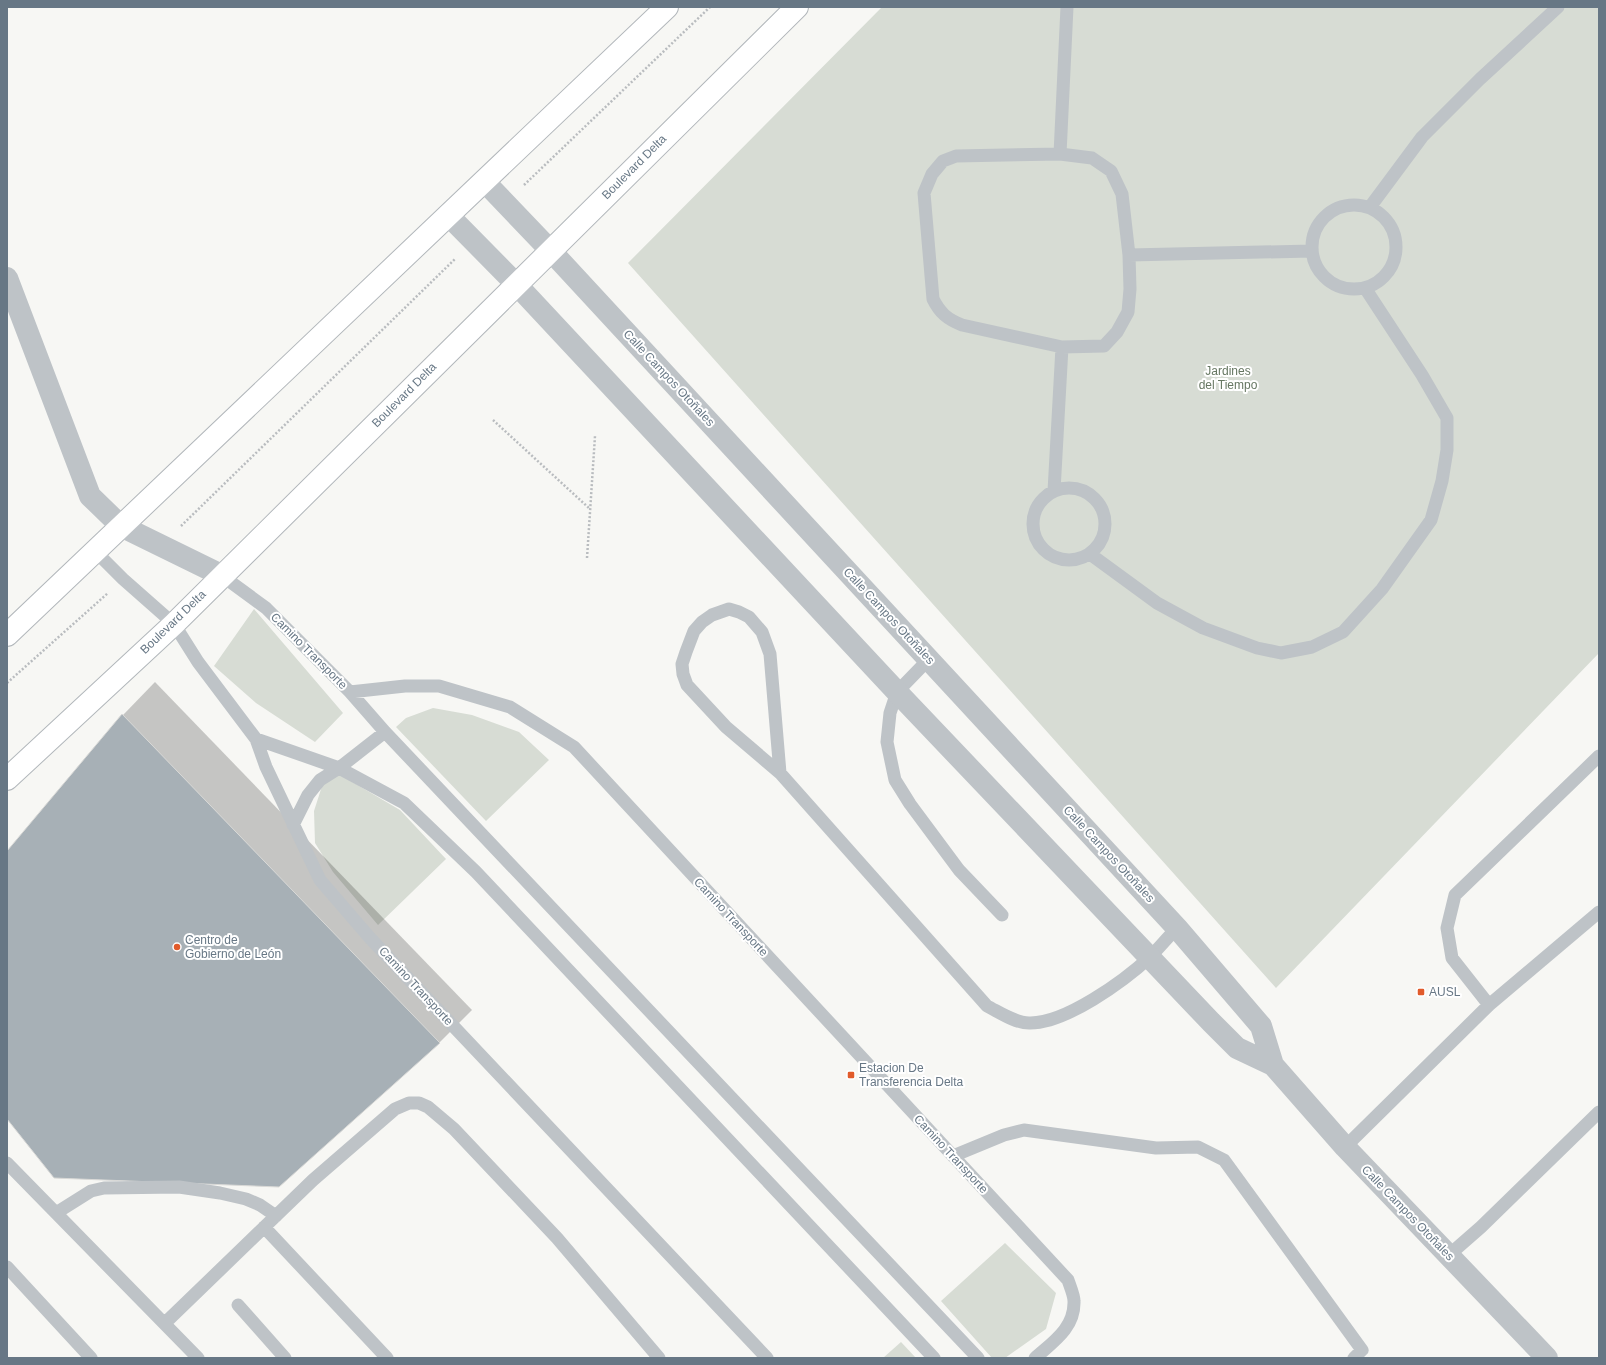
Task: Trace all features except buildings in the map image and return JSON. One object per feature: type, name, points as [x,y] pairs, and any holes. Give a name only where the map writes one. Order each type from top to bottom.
[{"type":"main road","points":[[7,636],[120,526],[667,7]]},
{"type":"main road","name":"Boulevard Delta","points":[[7,779],[174,624],[221,575],[797,7]]},
{"type":"street","name":"Calle Campos Otoñales","points":[[484,182],[550,250],[1177,928],[1261,1026],[1273,1065]]},
{"type":"street","name":"Calle Campos Otoñales","points":[[448,215],[516,284],[897,692],[1149,957],[1237,1048],[1273,1065],[1345,1147],[1547,1358]]},
{"type":"street","points":[[7,278],[90,496],[120,526],[221,575]]},
{"type":"lane","points":[[1060,154],[1067,7]]},
{"type":"lane","points":[[1370,207],[1422,137],[1480,79],[1558,7]]},
{"type":"lane","points":[[1060,154],[1092,158],[1111,171],[1122,194],[1129,255],[1130,289],[1128,312],[1117,332],[1104,346],[1062,347],[962,325],[950,320],[940,312],[933,299],[924,193],[932,174],[944,161],[956,156],[1060,154]]},
{"type":"lane","points":[[1356,204],[1370,207],[1383,215],[1392,227],[1396,242],[1395,257],[1389,271],[1378,282],[1365,288],[1350,289],[1336,286],[1324,277],[1315,265],[1311,251],[1312,236],[1318,223],[1328,212],[1341,206],[1356,204]]},
{"type":"lane","points":[[1129,255],[1311,251]]},
{"type":"lane","points":[[1090,554],[1157,603],[1203,628],[1257,648],[1281,652],[1312,647],[1344,632],[1382,589],[1431,520],[1442,481],[1447,450],[1447,418],[1422,375],[1365,288]]},
{"type":"lane","points":[[1054,491],[1062,347]]},
{"type":"lane","points":[[1065,488],[1077,489],[1088,494],[1097,501],[1102,512],[1105,523],[1104,535],[1090,554],[1081,559],[1069,561],[1058,559],[1048,554],[1040,547],[1034,538],[1032,527],[1033,516],[1044,497],[1054,491],[1065,488]]},
{"type":"lane","name":"Camino Transporte","points":[[95,551],[123,579],[174,624],[198,662],[256,739],[293,825],[320,880],[370,938],[767,1358]]},
{"type":"lane","name":"Camino Transporte","points":[[221,575],[266,608],[350,692],[405,686],[439,686],[510,707],[574,747],[1068,1280],[1074,1300],[1072,1318],[1066,1330],[1035,1358]]},
{"type":"lane","points":[[780,773],[770,654],[762,632],[749,617],[738,612],[729,610],[712,615],[702,622],[694,631],[686,652],[682,669],[687,685],[726,727],[780,773],[987,1006],[1006,1016],[1028,1023],[1043,1022],[1070,1013],[1113,985],[1149,957],[1177,928]]},
{"type":"lane","points":[[929,659],[897,692],[890,713],[887,742],[895,780],[910,804],[959,870],[1002,915]]},
{"type":"lane","points":[[350,692],[385,732],[978,1358]]},
{"type":"lane","points":[[293,825],[312,790],[320,780],[339,768],[385,732]]},
{"type":"lane","points":[[256,739],[339,768],[404,803],[476,872],[934,1358]]},
{"type":"lane","points":[[1489,1005],[1452,958],[1447,928],[1455,895],[1599,756]]},
{"type":"lane","points":[[1345,1147],[1489,1005],[1599,912]]},
{"type":"lane","points":[[165,1323],[313,1180],[395,1109],[409,1103],[418,1103],[428,1107],[454,1129],[557,1238],[659,1358]]},
{"type":"lane","points":[[1449,1255],[1481,1227],[1599,1112]]},
{"type":"lane","points":[[953,1156],[1004,1135],[1024,1130],[1156,1148],[1198,1147],[1224,1160],[1362,1350],[1354,1358]]},
{"type":"lane","points":[[7,1163],[198,1358]]},
{"type":"lane","points":[[56,1212],[91,1191],[104,1188],[179,1187],[220,1193],[246,1199],[260,1205],[276,1216]]},
{"type":"lane","points":[[264,1227],[387,1358]]},
{"type":"lane","points":[[7,1268],[91,1358]]},
{"type":"lane","points":[[238,1306],[285,1358]]},
{"type":"path","points":[[506,204],[526,182],[710,7]]},
{"type":"path","points":[[160,546],[473,242]]},
{"type":"path","points":[[493,420],[590,509]]},
{"type":"path","points":[[587,558],[595,436]]},
{"type":"path","points":[[7,683],[123,579]]},
{"type":"green space","name":"Jardines del Tiempo","points":[[882,7],[1599,7],[1599,653],[1276,988],[628,263]]},
{"type":"green space","points":[[254,609],[343,713],[315,742],[256,703],[214,666]]},
{"type":"green space","points":[[433,708],[472,715],[519,732],[549,760],[486,821],[396,727],[406,718]]},
{"type":"green space","points":[[337,773],[400,810],[446,859],[378,925],[333,872],[315,843],[314,811],[323,783]]},
{"type":"green space","points":[[1005,1243],[1056,1293],[1046,1329],[1005,1358],[992,1358],[941,1301]]},
{"type":"green space","points":[[901,1342],[916,1358],[883,1358]]},
{"type":"place","name":"Centro de Gobierno de León","points":[[177,947]]},
{"type":"place","name":"AUSL","points":[[1421,992]]},
{"type":"place","name":"Estacion De Transferencia Delta","points":[[851,1075]]}]
